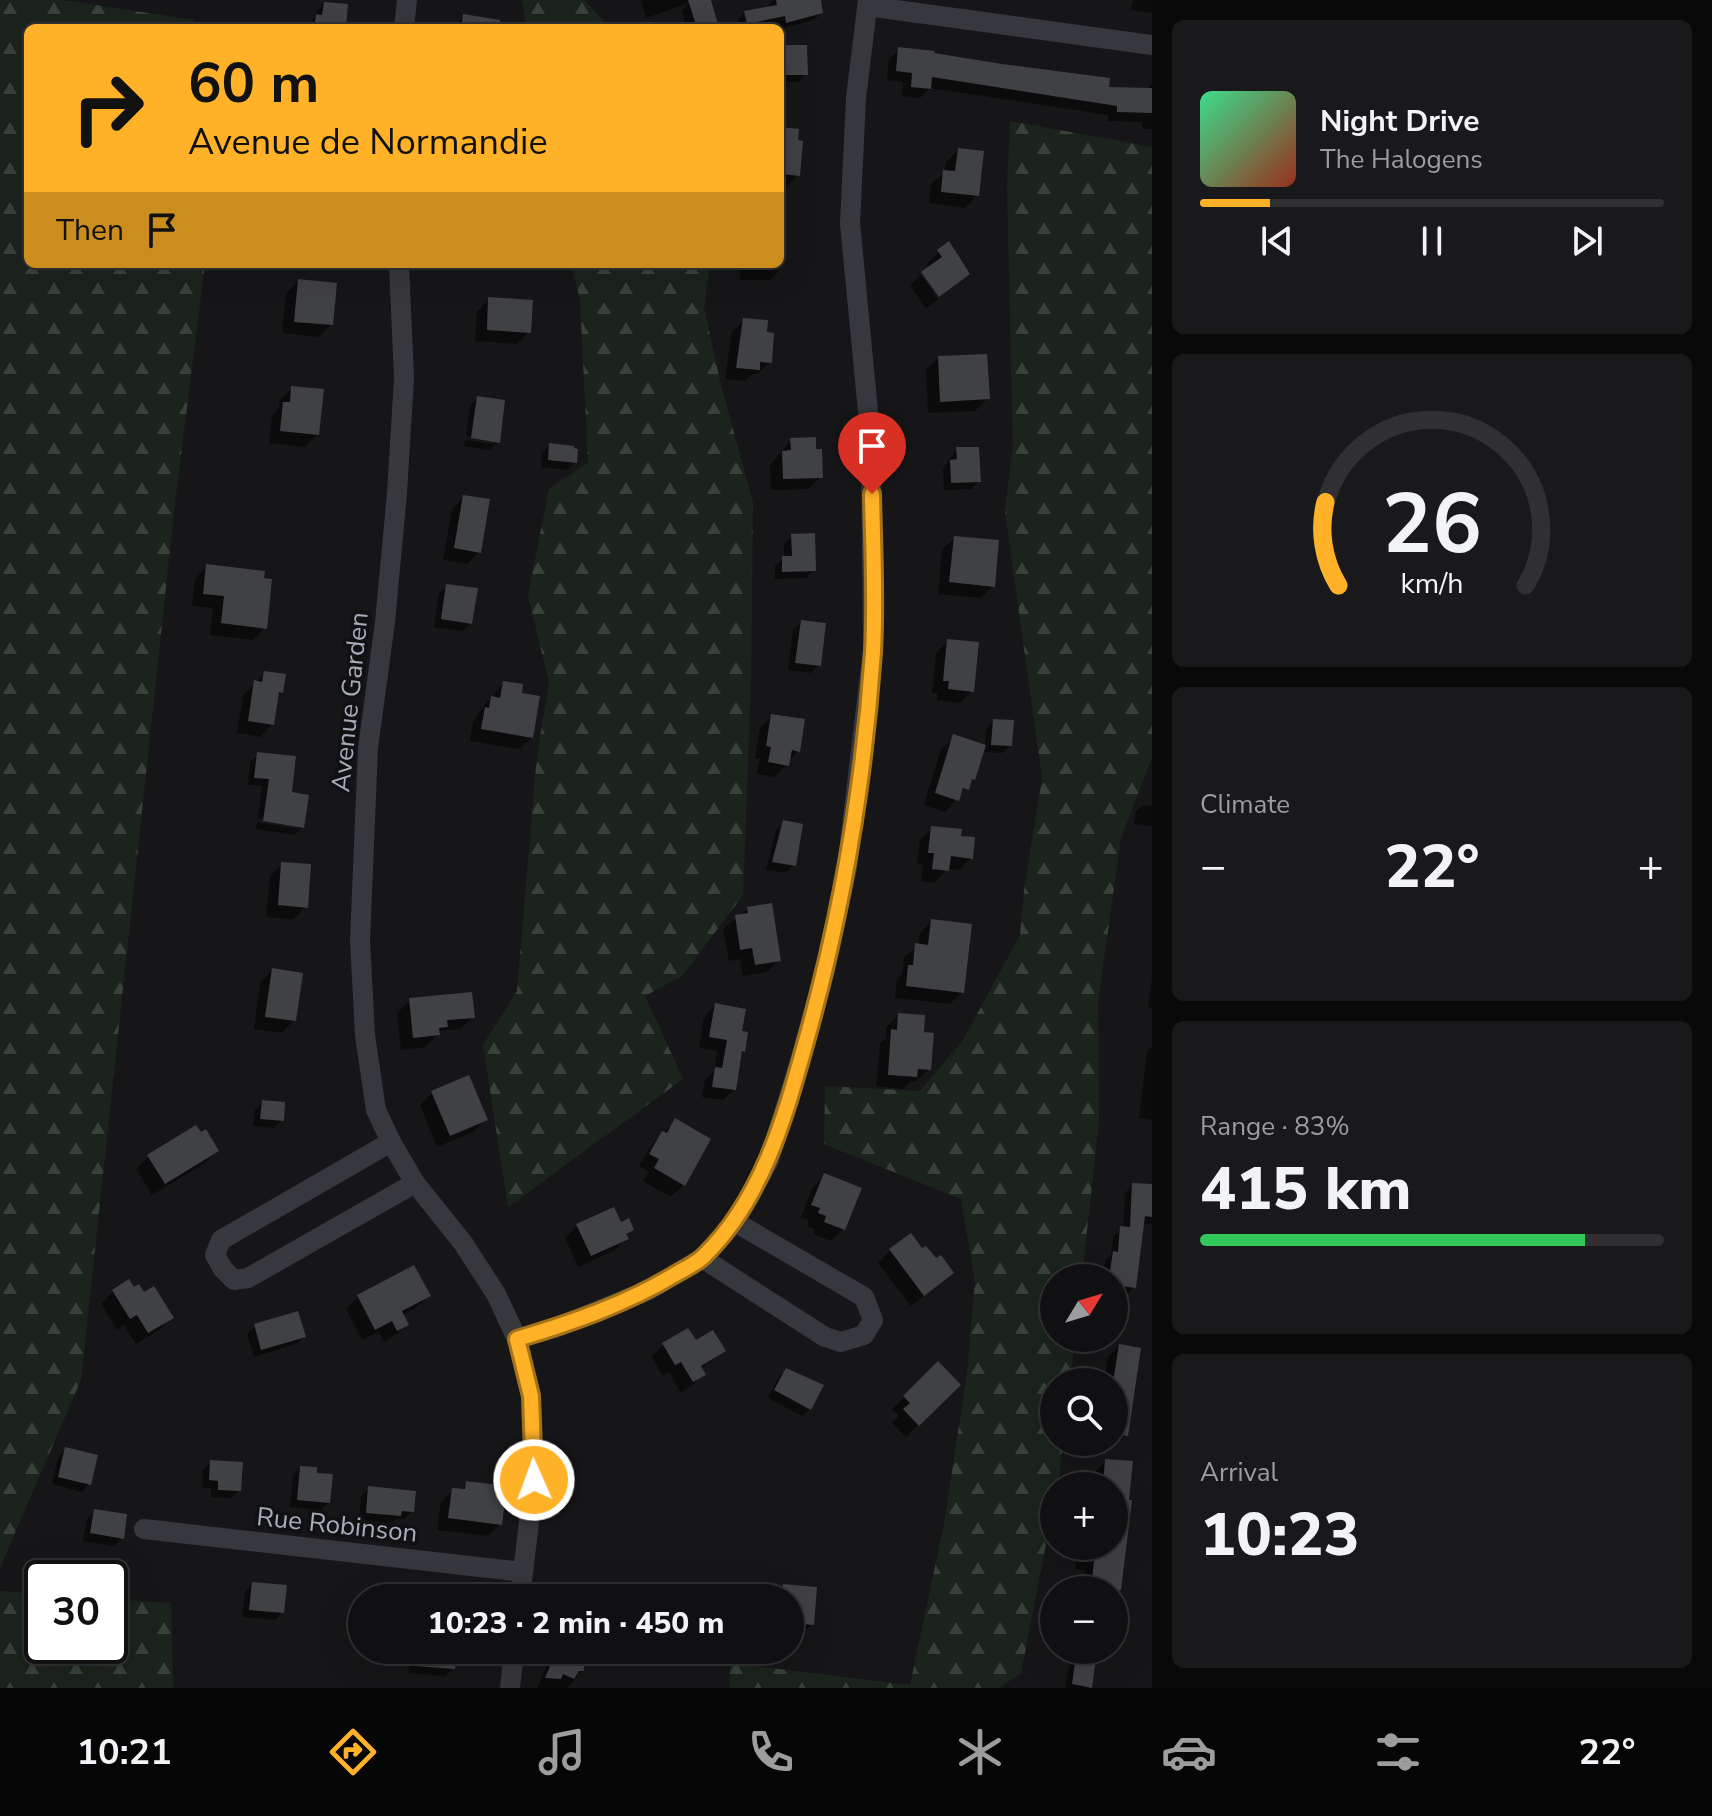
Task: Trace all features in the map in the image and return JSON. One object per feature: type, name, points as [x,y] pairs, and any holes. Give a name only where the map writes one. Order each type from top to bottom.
[{"type":"street","points":[[404,24],[407,0]]},
{"type":"street","points":[[517,1339],[555,1328],[649,1290],[702,1258],[735,1222],[769,1160],[818,998],[847,868],[873,650],[872,457],[850,223],[856,98],[868,3],[1152,45]]},
{"type":"street","name":"Avenue Garden","points":[[399,268],[404,378],[385,622],[368,748],[360,941],[367,1050],[376,1110],[391,1142],[415,1183],[463,1243],[496,1294],[517,1339],[531,1396],[534,1480],[522,1584]]},
{"type":"street","points":[[391,1142],[221,1240],[215,1255],[219,1264],[234,1280],[248,1278],[415,1183]]},
{"type":"street","points":[[702,1258],[825,1337],[841,1342],[864,1335],[873,1320],[864,1297],[735,1222]]},
{"type":"street","name":"Rue Robinson","points":[[144,1529],[523,1572]]},
{"type":"street","points":[[510,1688],[513,1664]]},
{"type":"green space","points":[[0,0],[63,0],[194,20],[194,24],[24,24],[24,268],[204,268],[175,503],[81,1380],[0,1568]]},
{"type":"green space","points":[[522,0],[584,0],[606,24],[526,24]]},
{"type":"green space","points":[[1010,121],[1152,147],[1152,757],[1121,838],[1098,1002],[1099,1120],[1084,1264],[1040,1264],[1040,1352],[1073,1352],[1072,1368],[1040,1368],[1040,1456],[1061,1456],[1059,1472],[1040,1472],[1040,1560],[1043,1560],[1021,1673],[999,1688],[729,1688],[730,1664],[910,1685],[944,1524],[967,1373],[975,1281],[961,1199],[824,1144],[825,1086],[920,1091],[963,1040],[1020,935],[1042,778],[1005,511],[1013,444],[1007,188]]},
{"type":"green space","points":[[572,268],[709,268],[704,307],[720,381],[753,503],[751,683],[743,895],[682,976],[645,996],[683,1079],[508,1207],[483,1045],[517,991],[537,756],[549,683],[528,595],[549,489],[588,463],[580,300]]},
{"type":"green space","points":[[0,1591],[24,1593],[24,1664],[128,1664],[128,1600],[171,1603],[173,1688],[0,1688]]},
{"type":"building","points":[[688,0],[711,0],[718,24],[696,24]]},
{"type":"building","points":[[776,0],[821,0],[823,13],[786,23],[785,16],[747,24],[744,11],[777,5]]},
{"type":"building","points":[[324,2],[348,4],[346,24],[315,24],[316,14],[322,15]]},
{"type":"building","points":[[463,14],[500,20],[500,24],[462,24]]},
{"type":"building","points":[[784,45],[807,45],[808,75],[784,75]]},
{"type":"building","points":[[898,47],[1110,78],[1109,87],[1152,88],[1152,113],[1117,112],[1117,106],[932,77],[931,89],[911,87],[912,73],[896,71]]},
{"type":"building","points":[[784,127],[799,129],[798,140],[803,141],[800,176],[784,174]]},
{"type":"building","points":[[958,148],[984,151],[979,196],[941,192],[943,170],[955,171]]},
{"type":"building","points":[[949,241],[970,274],[939,297],[921,272],[942,257],[937,250]]},
{"type":"building","points":[[298,279],[337,283],[333,325],[294,322]]},
{"type":"building","points":[[488,297],[533,300],[531,333],[487,330]]},
{"type":"building","points":[[743,318],[768,320],[767,332],[774,333],[772,363],[760,362],[760,370],[736,368]]},
{"type":"building","points":[[987,354],[990,399],[940,402],[938,356]]},
{"type":"building","points":[[291,386],[324,389],[319,435],[280,431],[283,402],[290,402]]},
{"type":"building","points":[[477,396],[505,400],[500,443],[471,438]]},
{"type":"building","points":[[816,437],[816,449],[822,449],[823,478],[783,479],[782,451],[791,450],[790,438]]},
{"type":"building","points":[[549,443],[574,446],[578,449],[577,463],[548,460]]},
{"type":"building","points":[[956,447],[979,447],[981,482],[951,483],[950,460],[957,459]]},
{"type":"building","points":[[463,495],[490,499],[481,553],[454,548]]},
{"type":"building","points":[[815,533],[816,571],[782,572],[782,556],[792,556],[791,534]]},
{"type":"building","points":[[954,536],[999,540],[995,587],[949,582]]},
{"type":"building","points":[[206,564],[265,571],[264,578],[272,579],[267,629],[221,623],[224,596],[203,594]]},
{"type":"building","points":[[446,584],[478,588],[472,624],[441,619]]},
{"type":"building","points":[[801,620],[826,623],[821,666],[795,663]]},
{"type":"building","points":[[947,639],[979,642],[974,692],[948,689],[949,681],[943,681]]},
{"type":"building","points":[[264,671],[286,674],[283,693],[279,692],[274,725],[248,721],[254,680],[262,682]]},
{"type":"building","points":[[503,681],[523,684],[522,693],[540,696],[533,738],[481,729],[485,707],[489,708],[491,696],[500,698]]},
{"type":"building","points":[[771,714],[805,719],[800,752],[792,750],[789,766],[768,762],[771,747],[766,746]]},
{"type":"building","points":[[993,719],[1014,720],[1012,746],[991,745]]},
{"type":"building","points":[[953,734],[986,745],[975,780],[972,779],[969,790],[963,788],[959,801],[935,793]]},
{"type":"building","points":[[257,752],[296,756],[292,792],[309,795],[304,828],[263,821],[269,779],[254,778]]},
{"type":"building","points":[[783,820],[803,824],[796,866],[772,862]]},
{"type":"building","points":[[931,826],[962,829],[961,836],[975,837],[973,859],[951,856],[949,871],[932,869],[934,853],[928,853]]},
{"type":"building","points":[[281,862],[311,864],[308,908],[278,905]]},
{"type":"building","points":[[772,903],[781,961],[755,965],[752,948],[740,950],[735,915],[748,913],[747,907]]},
{"type":"building","points":[[931,919],[972,924],[964,993],[906,986],[908,965],[913,965],[915,943],[928,945]]},
{"type":"building","points":[[272,968],[303,973],[296,1021],[265,1017]]},
{"type":"building","points":[[472,992],[475,1018],[447,1020],[448,1027],[439,1028],[440,1035],[413,1038],[409,998]]},
{"type":"building","points":[[715,1003],[746,1009],[742,1031],[748,1032],[736,1090],[712,1087],[715,1067],[722,1068],[727,1040],[709,1037]]},
{"type":"building","points":[[898,1013],[925,1015],[924,1032],[934,1033],[931,1070],[918,1069],[917,1077],[888,1075],[891,1029],[897,1030]]},
{"type":"building","points":[[469,1075],[488,1120],[450,1136],[431,1091]]},
{"type":"building","points":[[262,1100],[285,1102],[284,1121],[260,1119]]},
{"type":"building","points":[[675,1118],[711,1139],[685,1186],[654,1168],[659,1159],[649,1154],[662,1131],[667,1133]]},
{"type":"building","points":[[196,1125],[201,1132],[206,1129],[219,1151],[165,1184],[147,1155]]},
{"type":"building","points":[[824,1173],[862,1188],[845,1230],[824,1222],[826,1216],[818,1213],[820,1208],[811,1205]]},
{"type":"building","points":[[1132,1183],[1152,1184],[1152,1217],[1145,1216],[1136,1288],[1128,1287],[1128,1264],[1111,1264],[1113,1251],[1118,1252],[1120,1226],[1130,1227]]},
{"type":"building","points":[[614,1207],[621,1222],[629,1218],[634,1230],[626,1234],[629,1239],[591,1256],[576,1224]]},
{"type":"building","points":[[911,1233],[922,1248],[926,1246],[936,1258],[941,1255],[954,1273],[924,1296],[889,1249]]},
{"type":"building","points":[[414,1265],[431,1296],[402,1311],[409,1325],[397,1331],[392,1321],[375,1330],[357,1295]]},
{"type":"building","points":[[129,1279],[134,1287],[139,1284],[144,1292],[154,1286],[174,1318],[148,1333],[137,1315],[130,1319],[112,1290]]},
{"type":"building","points":[[298,1311],[306,1337],[261,1350],[254,1324]]},
{"type":"building","points":[[688,1328],[696,1340],[713,1330],[726,1351],[701,1366],[706,1375],[693,1382],[681,1362],[675,1365],[662,1343]]},
{"type":"building","points":[[1128,1346],[1141,1348],[1128,1436],[1128,1368],[1115,1368],[1118,1352],[1128,1352]]},
{"type":"building","points":[[938,1361],[961,1385],[919,1426],[903,1409],[910,1403],[903,1396]]},
{"type":"building","points":[[786,1368],[824,1385],[811,1410],[774,1390]]},
{"type":"building","points":[[65,1447],[98,1455],[91,1485],[58,1477]]},
{"type":"building","points":[[1105,1459],[1133,1461],[1128,1533],[1128,1472],[1104,1472]]},
{"type":"building","points":[[210,1460],[243,1462],[241,1491],[218,1490],[218,1481],[209,1480]]},
{"type":"building","points":[[300,1466],[317,1467],[317,1473],[333,1474],[330,1503],[297,1500]]},
{"type":"building","points":[[466,1481],[507,1486],[502,1525],[448,1518],[452,1488],[465,1489]]},
{"type":"building","points":[[368,1486],[416,1491],[414,1512],[402,1511],[401,1516],[366,1513]]},
{"type":"building","points":[[94,1509],[127,1514],[124,1539],[90,1533]]},
{"type":"building","points":[[1084,1560],[1125,1560],[1123,1576],[1092,1576],[1094,1561]]},
{"type":"building","points":[[252,1582],[287,1585],[284,1613],[249,1610]]},
{"type":"building","points":[[804,1586],[817,1587],[814,1625],[804,1624]]},
{"type":"building","points":[[415,1664],[455,1664],[455,1669]]},
{"type":"building","points":[[551,1664],[584,1664],[584,1671],[579,1671],[574,1679],[563,1674],[561,1679],[545,1678]]},
{"type":"building","points":[[1075,1664],[1095,1664],[1092,1688],[1072,1684]]},
{"type":"route","points":[[534,1480],[531,1396],[517,1339],[555,1328],[649,1290],[702,1258],[735,1222],[769,1160],[825,970],[847,868],[873,650],[872,494]]}]
